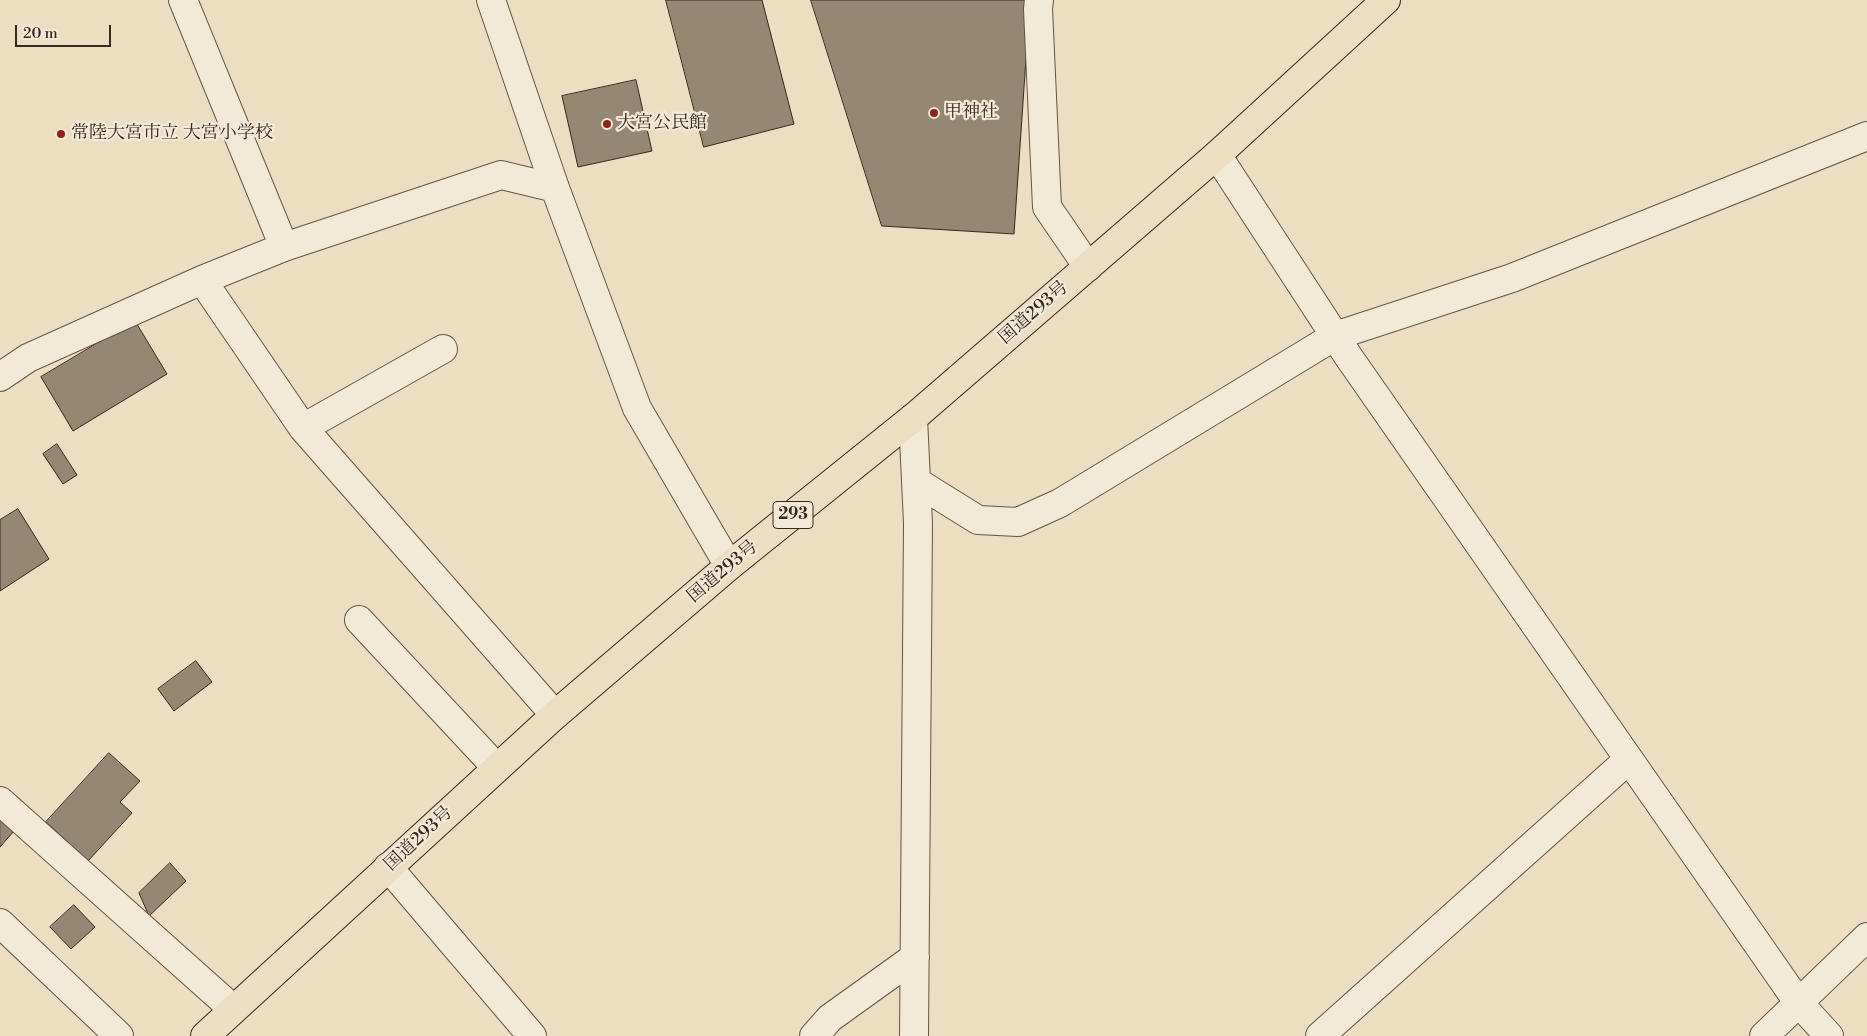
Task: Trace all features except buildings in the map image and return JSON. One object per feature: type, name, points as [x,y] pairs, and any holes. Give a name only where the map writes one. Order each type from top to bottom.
[{"type":"highway","name":"国道293号","points":[[205,1036],[555,715],[729,566],[913,418],[1217,155],[1386,0]]},
{"type":"street","points":[[184,0],[284,247]]},
{"type":"street","points":[[491,0],[555,188],[637,408],[729,566]]},
{"type":"street","points":[[1039,0],[1047,207],[1088,267]]},
{"type":"street","points":[[917,482],[978,520],[1018,522],[1060,503],[1335,336],[1512,278],[1867,136]]},
{"type":"street","points":[[1217,155],[1335,336],[1628,760],[1798,1002],[1829,1036]]},
{"type":"street","points":[[0,377],[28,358],[202,280],[284,247],[501,175],[555,188]]},
{"type":"street","points":[[202,280],[303,428],[555,715]]},
{"type":"street","points":[[303,428],[443,349]]},
{"type":"street","points":[[913,418],[918,523],[914,1036]]},
{"type":"street","points":[[359,620],[496,768]]},
{"type":"street","points":[[1320,1036],[1628,760]]},
{"type":"street","points":[[0,801],[233,1009]]},
{"type":"street","points":[[388,867],[532,1036]]},
{"type":"street","points":[[0,923],[119,1036]]},
{"type":"street","points":[[1764,1036],[1867,937]]},
{"type":"street","points":[[814,1036],[830,1018],[915,957]]},
{"type":"place","name":"甲神社","points":[[934,113]]},
{"type":"place","name":"大宮公民館","points":[[607,124]]},
{"type":"place","name":"常陸大宮市立 大宮小学校","points":[[61,134]]}]
